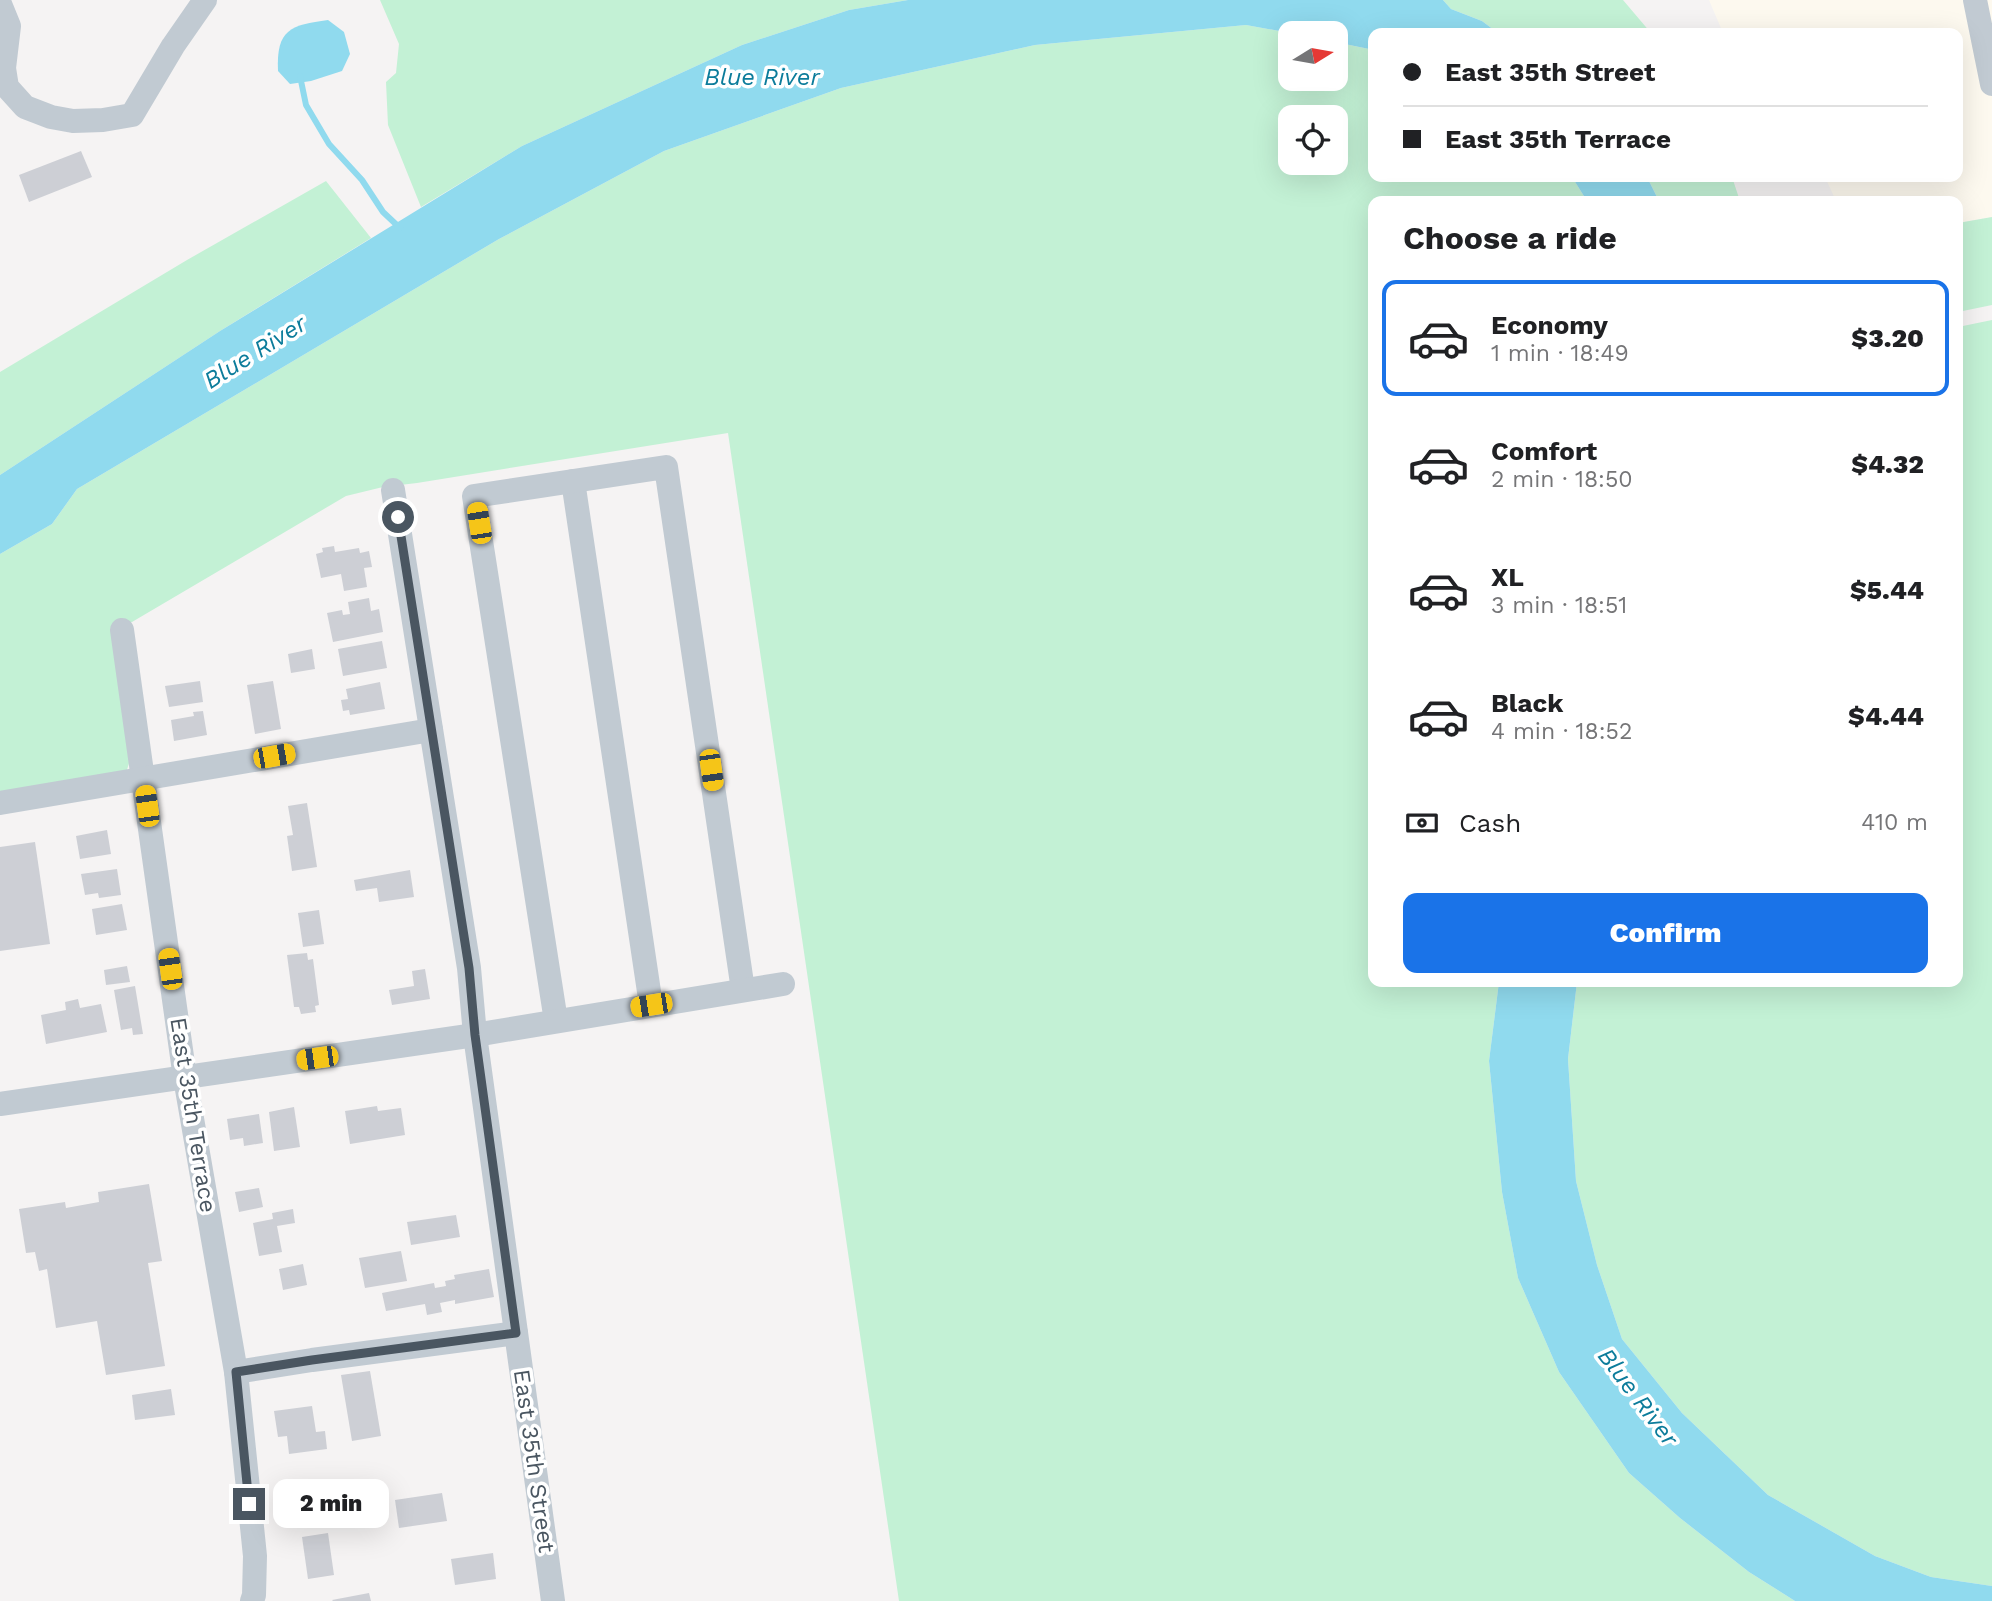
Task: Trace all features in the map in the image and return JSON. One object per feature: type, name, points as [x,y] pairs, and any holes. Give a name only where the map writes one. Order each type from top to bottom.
[{"type":"street","points":[[0,4],[9,26],[4,68],[7,87],[25,107],[51,117],[73,121],[132,115],[173,46],[205,0]]},
{"type":"street","points":[[1975,0],[1992,84]]},
{"type":"street","points":[[556,1021],[474,495],[666,467],[743,990]]},
{"type":"street","points":[[573,481],[651,1005]]},
{"type":"street","name":"East 35th Street","points":[[393,490],[469,968],[475,1035],[553,1601]]},
{"type":"street","name":"East 35th Terrace","points":[[122,630],[185,1077],[236,1372],[255,1556],[252,1601]]},
{"type":"street","points":[[0,803],[431,730]]},
{"type":"street","points":[[0,1104],[475,1035],[783,984]]},
{"type":"street","points":[[236,1372],[516,1333]]},
{"type":"shaded area","points":[[1709,0],[1992,0],[1992,217],[1963,222],[1963,196],[1834,196],[1827,182],[1963,182],[1963,28],[1721,28]]},
{"type":"green space","points":[[380,0],[908,0],[849,10],[742,45],[522,146],[421,207],[388,125],[386,82],[396,73],[399,44]]},
{"type":"green space","points":[[1443,0],[1623,0],[1647,28],[1491,28],[1482,21],[1451,9]]},
{"type":"green space","points":[[1246,25],[1278,31],[1278,91],[1348,91],[1348,45],[1368,49],[1368,182],[1575,182],[1584,196],[1368,196],[1368,987],[1498,987],[1489,1061],[1502,1192],[1518,1278],[1559,1372],[1629,1473],[1680,1518],[1749,1572],[1795,1601],[899,1601],[728,433],[383,487],[346,496],[132,622],[111,627],[130,760],[126,773],[0,793],[0,554],[52,524],[77,489],[499,239],[664,151],[841,88],[1035,45]]},
{"type":"green space","points":[[326,181],[371,238],[220,331],[0,475],[0,372],[187,260]]},
{"type":"green space","points":[[1650,182],[1734,182],[1738,196],[1656,196]]},
{"type":"green space","points":[[1992,217],[1992,305],[1963,311],[1963,222]]},
{"type":"green space","points":[[1992,320],[1992,1586],[1931,1577],[1875,1556],[1768,1495],[1682,1413],[1622,1339],[1597,1265],[1576,1181],[1568,1059],[1576,987],[1963,987],[1963,326]]},
{"type":"water","name":"Blue River","points":[[908,0],[1443,0],[1451,9],[1482,21],[1491,28],[1368,28],[1368,49],[1348,45],[1348,21],[1278,21],[1278,31],[1246,25],[1035,45],[841,88],[664,151],[499,239],[77,489],[52,524],[0,554],[0,475],[220,331],[522,146],[742,45],[849,10]]},
{"type":"water","points":[[328,20],[344,32],[350,54],[342,71],[311,81],[290,84],[278,71],[283,38],[295,27]]},
{"type":"water","points":[[1575,182],[1650,182],[1656,196],[1584,196]]},
{"type":"water","name":"Blue River","points":[[1498,987],[1576,987],[1568,1059],[1576,1181],[1597,1265],[1622,1339],[1682,1413],[1768,1495],[1875,1556],[1931,1577],[1992,1586],[1992,1601],[1795,1601],[1749,1572],[1680,1518],[1629,1473],[1559,1372],[1518,1278],[1502,1192],[1489,1061]]},
{"type":"building","points":[[81,151],[92,177],[29,202],[19,175]]},
{"type":"building","points":[[334,546],[335,552],[359,548],[360,553],[369,551],[372,567],[364,568],[367,587],[344,591],[341,574],[321,578],[316,554],[323,552],[322,548]]},
{"type":"building","points":[[369,598],[371,611],[379,609],[383,632],[333,642],[327,613],[342,610],[343,615],[350,614],[348,602]]},
{"type":"building","points":[[382,641],[387,668],[343,676],[338,649]]},
{"type":"building","points":[[312,649],[315,669],[291,673],[288,654]]},
{"type":"building","points":[[200,681],[203,702],[169,707],[165,686]]},
{"type":"building","points":[[273,681],[281,729],[255,734],[247,685]]},
{"type":"building","points":[[380,682],[385,709],[350,715],[349,710],[343,711],[341,700],[348,699],[346,689]]},
{"type":"building","points":[[203,711],[207,735],[174,741],[171,720],[194,716],[193,712]]},
{"type":"building","points":[[307,803],[317,867],[292,871],[287,836],[293,835],[288,806]]},
{"type":"building","points":[[107,830],[111,854],[80,859],[76,836]]},
{"type":"building","points":[[35,842],[50,944],[0,951],[0,847]]},
{"type":"building","points":[[117,869],[121,895],[99,898],[98,893],[85,895],[81,874]]},
{"type":"building","points":[[410,870],[414,897],[379,902],[377,888],[356,891],[354,880]]},
{"type":"building","points":[[122,904],[127,930],[96,935],[92,909]]},
{"type":"building","points":[[319,910],[324,944],[303,947],[298,913]]},
{"type":"building","points":[[307,953],[308,960],[313,959],[319,1005],[315,1006],[316,1012],[301,1014],[299,1007],[294,1007],[287,955]]},
{"type":"building","points":[[127,966],[130,982],[106,985],[104,970]]},
{"type":"building","points":[[425,969],[430,999],[392,1005],[389,990],[414,986],[412,971]]},
{"type":"building","points":[[135,986],[143,1034],[133,1035],[132,1028],[121,1030],[114,990]]},
{"type":"building","points":[[78,999],[80,1008],[101,1004],[107,1032],[46,1044],[41,1015],[66,1010],[65,1002]]},
{"type":"building","points":[[377,1106],[378,1111],[401,1108],[405,1135],[350,1144],[345,1111]]},
{"type":"building","points":[[294,1107],[300,1147],[274,1151],[269,1112]]},
{"type":"building","points":[[259,1114],[263,1143],[244,1146],[243,1138],[230,1140],[227,1119]]},
{"type":"building","points":[[149,1184],[162,1261],[148,1263],[165,1366],[106,1375],[97,1321],[56,1328],[47,1269],[39,1271],[35,1252],[26,1253],[19,1209],[65,1202],[66,1208],[99,1202],[98,1192]]},
{"type":"building","points":[[259,1188],[263,1207],[239,1212],[235,1192]]},
{"type":"building","points":[[293,1209],[295,1223],[277,1226],[282,1252],[259,1256],[253,1223],[273,1219],[272,1213]]},
{"type":"building","points":[[456,1215],[460,1237],[411,1245],[407,1222]]},
{"type":"building","points":[[401,1251],[407,1281],[365,1288],[359,1258]]},
{"type":"building","points":[[303,1264],[307,1285],[283,1290],[279,1269]]},
{"type":"building","points":[[489,1269],[494,1297],[455,1304],[455,1300],[440,1303],[442,1312],[427,1315],[425,1304],[386,1311],[382,1293],[434,1283],[435,1288],[446,1286],[445,1281],[455,1279],[454,1275]]},
{"type":"building","points":[[370,1371],[381,1436],[352,1441],[341,1375]]},
{"type":"building","points":[[171,1389],[175,1415],[135,1420],[132,1395]]},
{"type":"building","points":[[312,1406],[316,1432],[325,1431],[327,1449],[289,1454],[287,1436],[278,1437],[274,1411]]},
{"type":"building","points":[[442,1493],[447,1521],[399,1528],[395,1500]]},
{"type":"building","points":[[328,1533],[334,1575],[308,1579],[302,1537]]},
{"type":"building","points":[[493,1553],[496,1579],[455,1585],[451,1559]]},
{"type":"building","points":[[369,1593],[371,1601],[332,1600]]},
{"type":"waterway","points":[[300,76],[306,105],[329,144],[362,180],[383,212],[400,228]]},
{"type":"route","points":[[249,1504],[236,1372],[516,1333],[475,1035],[469,968],[398,517]]}]
